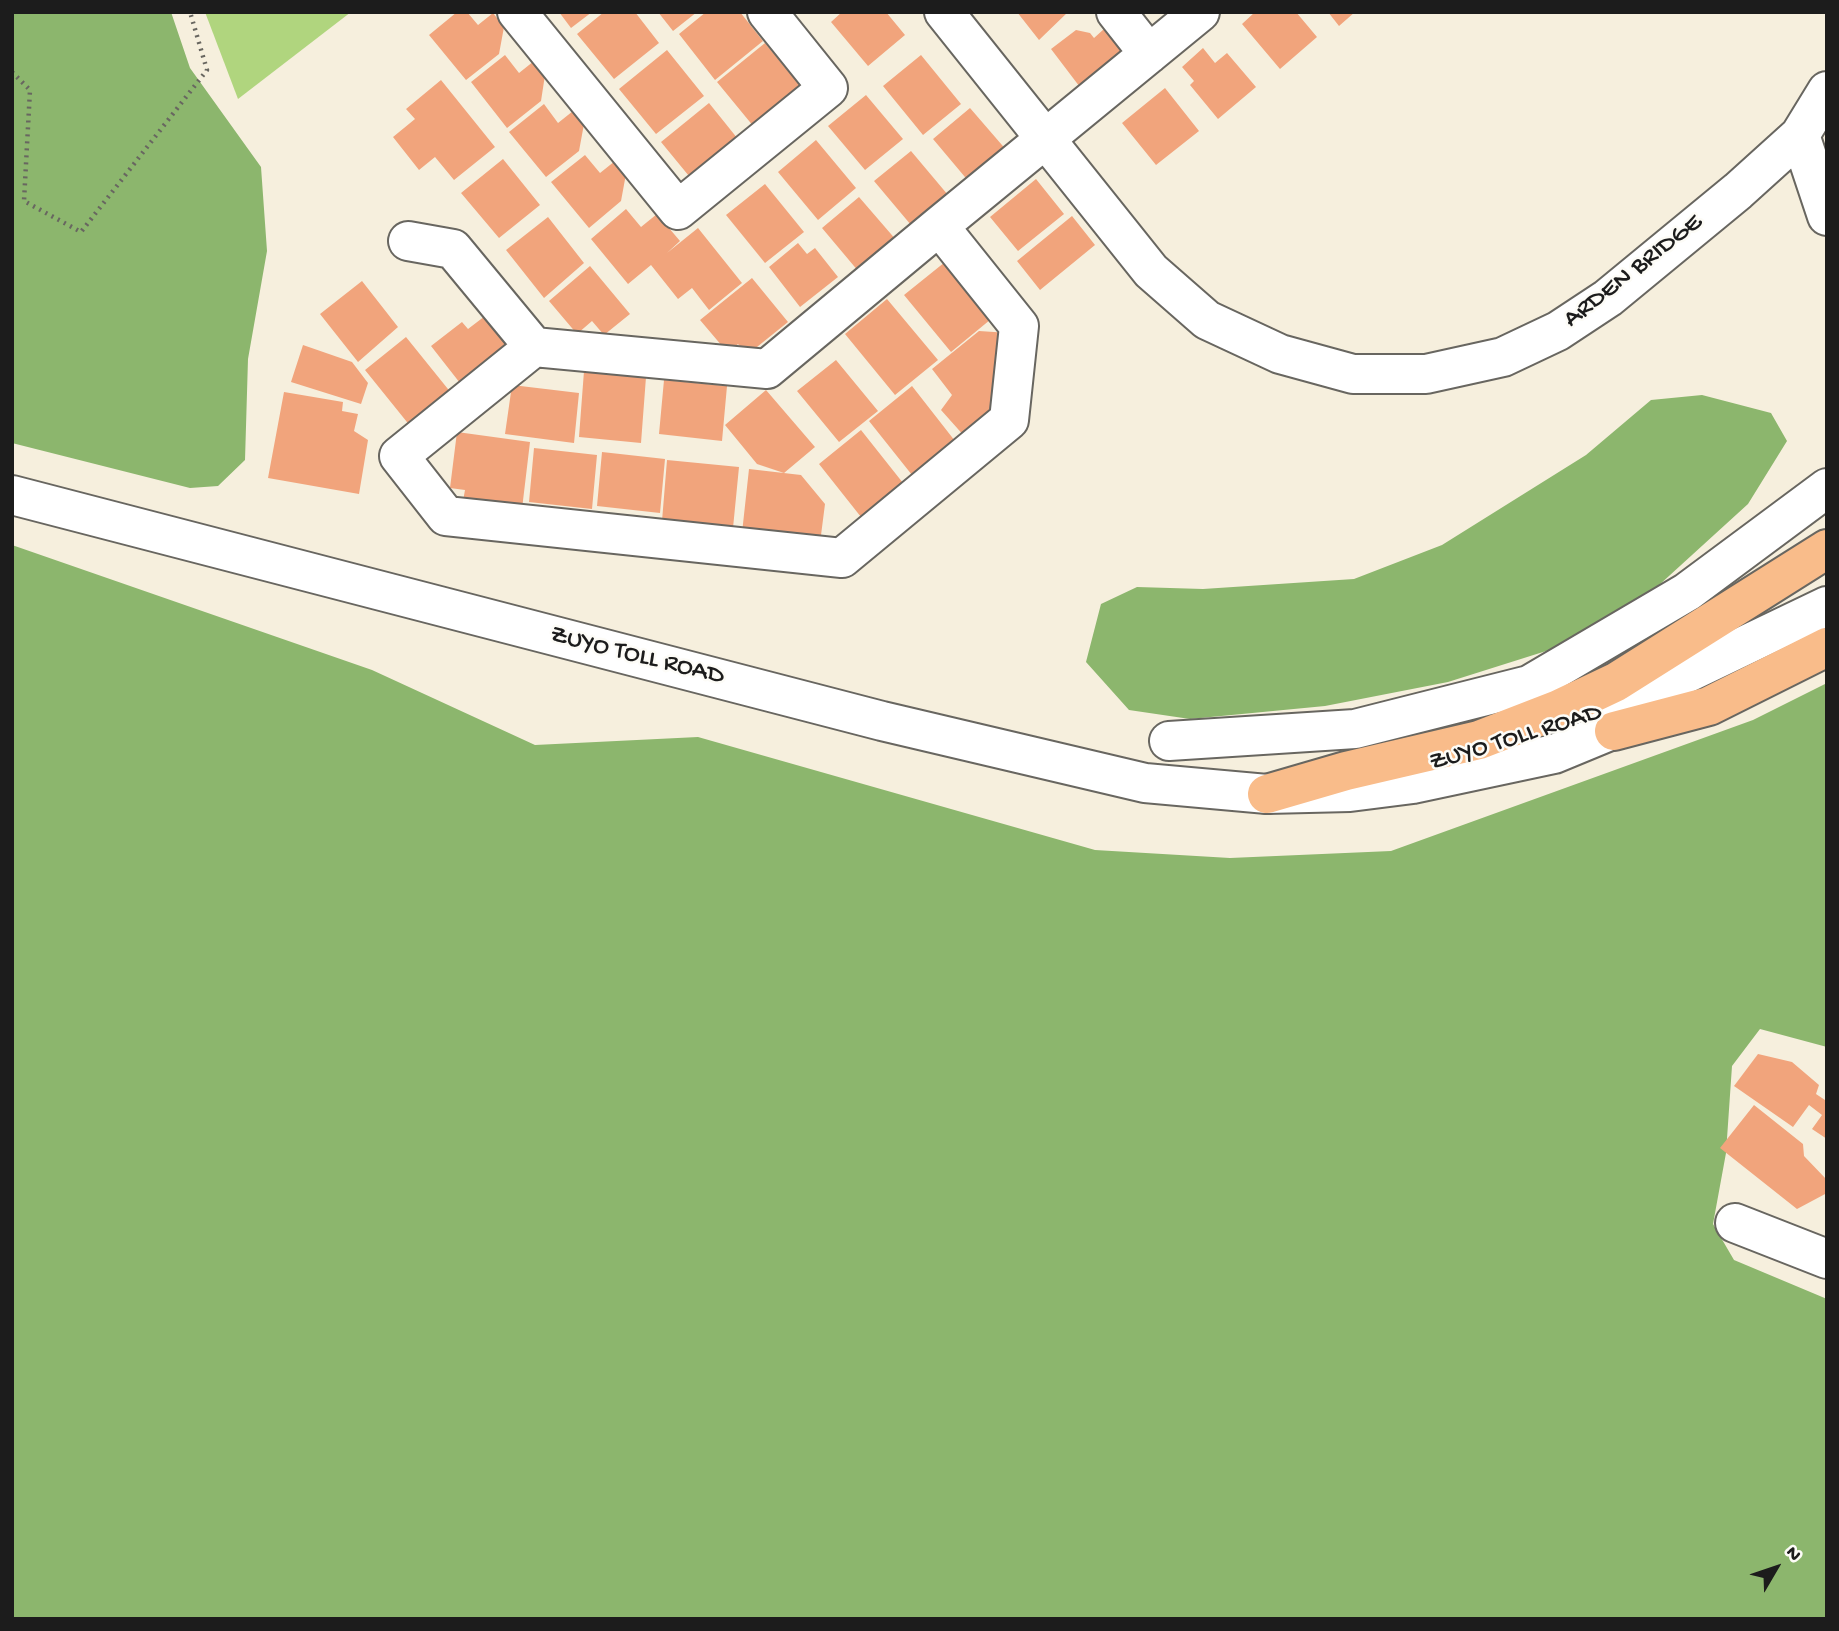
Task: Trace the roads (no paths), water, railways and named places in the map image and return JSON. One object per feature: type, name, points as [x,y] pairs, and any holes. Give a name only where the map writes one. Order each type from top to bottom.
[{"type":"highway","points":[[1267,794],[1346,771],[1408,759],[1479,740],[1559,709],[1616,682],[1827,549]]},
{"type":"highway","points":[[1614,731],[1709,706],[1827,647]]},
{"type":"street","points":[[517,12],[678,210],[828,88],[767,12]]},
{"type":"street","name":"ARDEN BRIDGE","points":[[944,12],[1151,271],[1207,320],[1268,349],[1353,374],[1426,374],[1503,357],[1558,331],[1608,298],[1738,191],[1800,135],[1827,91]]},
{"type":"street","points":[[1116,12],[1149,54]]},
{"type":"street","points":[[408,241],[453,249],[534,346],[767,369],[1200,12]]},
{"type":"street","points":[[1800,135],[1827,216]]},
{"type":"street","points":[[534,346],[399,456],[446,516],[842,558],[1009,421],[1019,326],[940,226]]},
{"type":"street","points":[[1169,741],[1355,729],[1529,685],[1687,592],[1827,488]]},
{"type":"street","name":"ZUYO TOLL ROAD","points":[[12,495],[1046,762],[1145,783],[1267,794],[1350,792],[1413,784],[1554,754],[1614,731],[1827,629]]},
{"type":"street","name":"ZUYO TOLL ROAD","points":[[1267,794],[1408,771],[1561,730],[1648,694],[1827,606]]},
{"type":"street","points":[[1735,1223],[1827,1259]]}]
